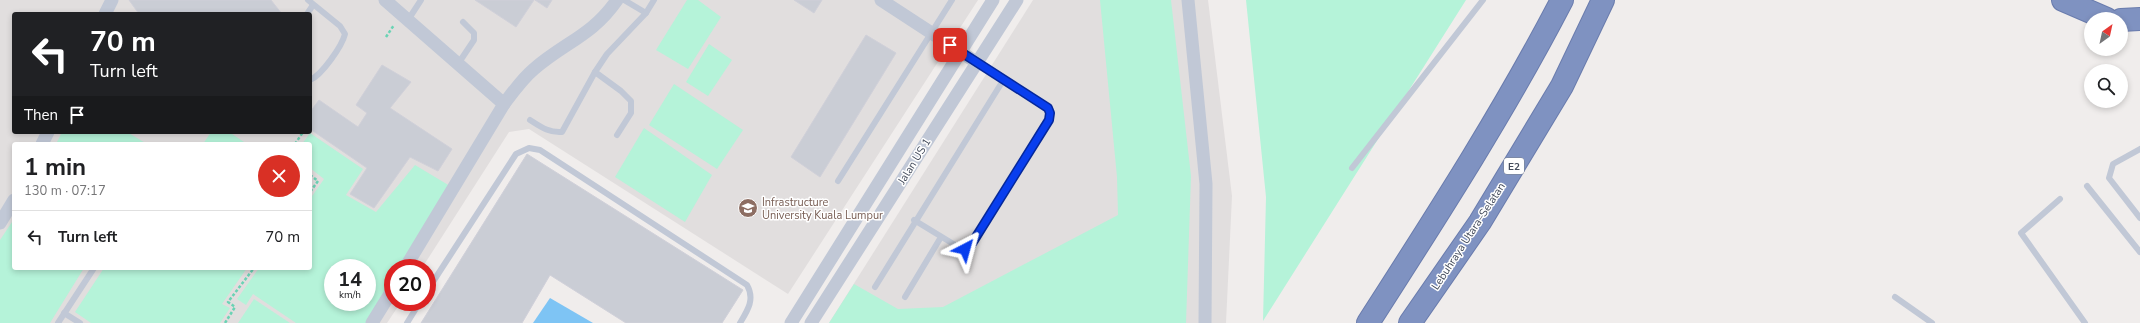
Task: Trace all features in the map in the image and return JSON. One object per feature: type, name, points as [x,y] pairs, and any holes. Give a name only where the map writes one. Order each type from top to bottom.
[{"type":"highway","points":[[1368,323],[1445,203],[1510,96],[1562,0]]},
{"type":"highway","name":"Lebuhraya Utara–Selatan","points":[[1410,323],[1480,222],[1554,100],[1603,0]]},
{"type":"highway","points":[[2064,0],[2091,12]]},
{"type":"highway","points":[[2128,20],[2140,19]]},
{"type":"street","points":[[106,12],[112,0]]},
{"type":"street","points":[[385,0],[402,20],[458,64],[504,104]]},
{"type":"street","points":[[410,259],[504,104],[533,69],[595,26],[617,0]]},
{"type":"street","points":[[881,0],[976,62]]},
{"type":"street","name":"Jalan US 1","points":[[791,323],[992,0]]},
{"type":"street","name":"Jalan US 1","points":[[811,323],[976,62],[1017,0]]},
{"type":"street","points":[[1188,0],[1206,184],[1205,323]]},
{"type":"street","points":[[0,223],[12,203]]},
{"type":"street","points":[[372,323],[384,303]]},
{"type":"lane","points":[[308,0],[340,26],[345,34],[343,42],[317,76],[312,79]]},
{"type":"lane","points":[[402,20],[421,0]]},
{"type":"lane","points":[[624,0],[646,13]]},
{"type":"lane","points":[[530,120],[545,130],[562,132],[595,72],[607,54],[646,13],[654,0]]},
{"type":"lane","points":[[838,181],[930,32],[952,0]]},
{"type":"lane","points":[[1352,168],[1483,0]]},
{"type":"lane","points":[[308,12],[313,5]]},
{"type":"lane","points":[[458,64],[474,40],[474,32],[463,22]]},
{"type":"lane","points":[[914,220],[960,248],[965,249],[971,245],[1049,120],[1050,113],[1048,108],[976,62]]},
{"type":"lane","points":[[595,72],[621,91],[631,101],[631,113],[617,135]]},
{"type":"lane","points":[[875,287],[914,220],[1004,79]]},
{"type":"lane","points":[[436,278],[516,154],[529,148],[540,150],[747,285],[751,293],[751,300],[748,311],[740,323]]},
{"type":"lane","points":[[2140,148],[2113,164],[2109,178],[2140,218]]},
{"type":"lane","points":[[2087,186],[2140,252]]},
{"type":"lane","points":[[2060,199],[2021,234],[2085,323]]},
{"type":"lane","points":[[904,297],[941,237]]},
{"type":"lane","points":[[58,323],[93,270]]},
{"type":"lane","points":[[1895,297],[1932,323]]},
{"type":"lane","points":[[407,323],[414,311]]},
{"type":"lane","points":[[64,313],[80,323]]},
{"type":"path","points":[[386,37],[402,20]]},
{"type":"path","points":[[312,176],[318,181],[312,189]]},
{"type":"path","points":[[225,323],[235,307],[228,302],[252,270]]},
{"type":"shaded area","name":"Infrastructure University Kuala Lumpur","points":[[0,0],[978,0],[788,294],[529,129],[509,132],[428,259],[384,259],[384,311],[395,311],[387,323],[0,323]]},
{"type":"shaded area","name":"Infrastructure University Kuala Lumpur","points":[[1033,0],[1208,0],[1232,196],[1226,323],[829,323]]},
{"type":"green space","points":[[687,0],[698,0],[721,17],[688,69],[656,50]]},
{"type":"green space","points":[[1100,0],[1171,0],[1191,176],[1186,323],[829,323],[854,284],[898,309],[943,307],[1118,215],[1117,177]]},
{"type":"green space","points":[[1246,0],[1466,0],[1263,321],[1266,197]]},
{"type":"green space","points":[[709,44],[732,60],[708,96],[686,82]]},
{"type":"green space","points":[[674,84],[743,130],[717,169],[649,125]]},
{"type":"green space","points":[[644,128],[712,175],[685,222],[615,177]]},
{"type":"green space","points":[[61,134],[130,134],[144,142],[57,142]]},
{"type":"green space","points":[[210,134],[232,134],[244,142],[204,142]]},
{"type":"green space","points":[[309,134],[311,134],[363,169],[346,195],[376,212],[415,165],[450,186],[405,259],[384,259],[384,294],[376,307],[376,259],[324,259],[324,311],[373,311],[366,323],[296,323],[253,294],[246,305],[237,299],[258,270],[312,270],[312,196],[324,179],[312,170],[312,142],[303,142]]},
{"type":"green space","points":[[12,222],[12,270],[83,270],[50,323],[0,323],[0,240]]},
{"type":"green space","points":[[103,270],[246,270],[222,304],[230,308],[220,323],[91,323],[75,312]]},
{"type":"green space","points":[[254,299],[290,323],[238,323]]},
{"type":"water","points":[[550,298],[593,323],[533,323]]},
{"type":"building","points":[[129,0],[271,0],[280,12],[138,12]]},
{"type":"building","points":[[475,0],[534,0],[516,27]]},
{"type":"building","points":[[535,0],[552,0],[547,8]]},
{"type":"building","points":[[794,0],[822,0],[814,13]]},
{"type":"building","points":[[866,35],[896,53],[820,177],[791,157]]},
{"type":"building","points":[[382,65],[411,82],[390,108],[452,149],[438,171],[410,157],[374,208],[350,194],[367,168],[312,130],[312,109],[319,100],[358,127],[367,113],[356,105]]},
{"type":"building","points":[[527,154],[743,290],[722,323],[626,323],[550,275],[522,323],[421,323],[429,311],[436,311],[436,299]]},
{"type":"place","name":"Infrastructure University Kuala Lumpur","points":[[748,208]]},
{"type":"route","points":[[950,45],[1048,108],[1050,113],[1049,120],[971,245],[965,249]]}]
